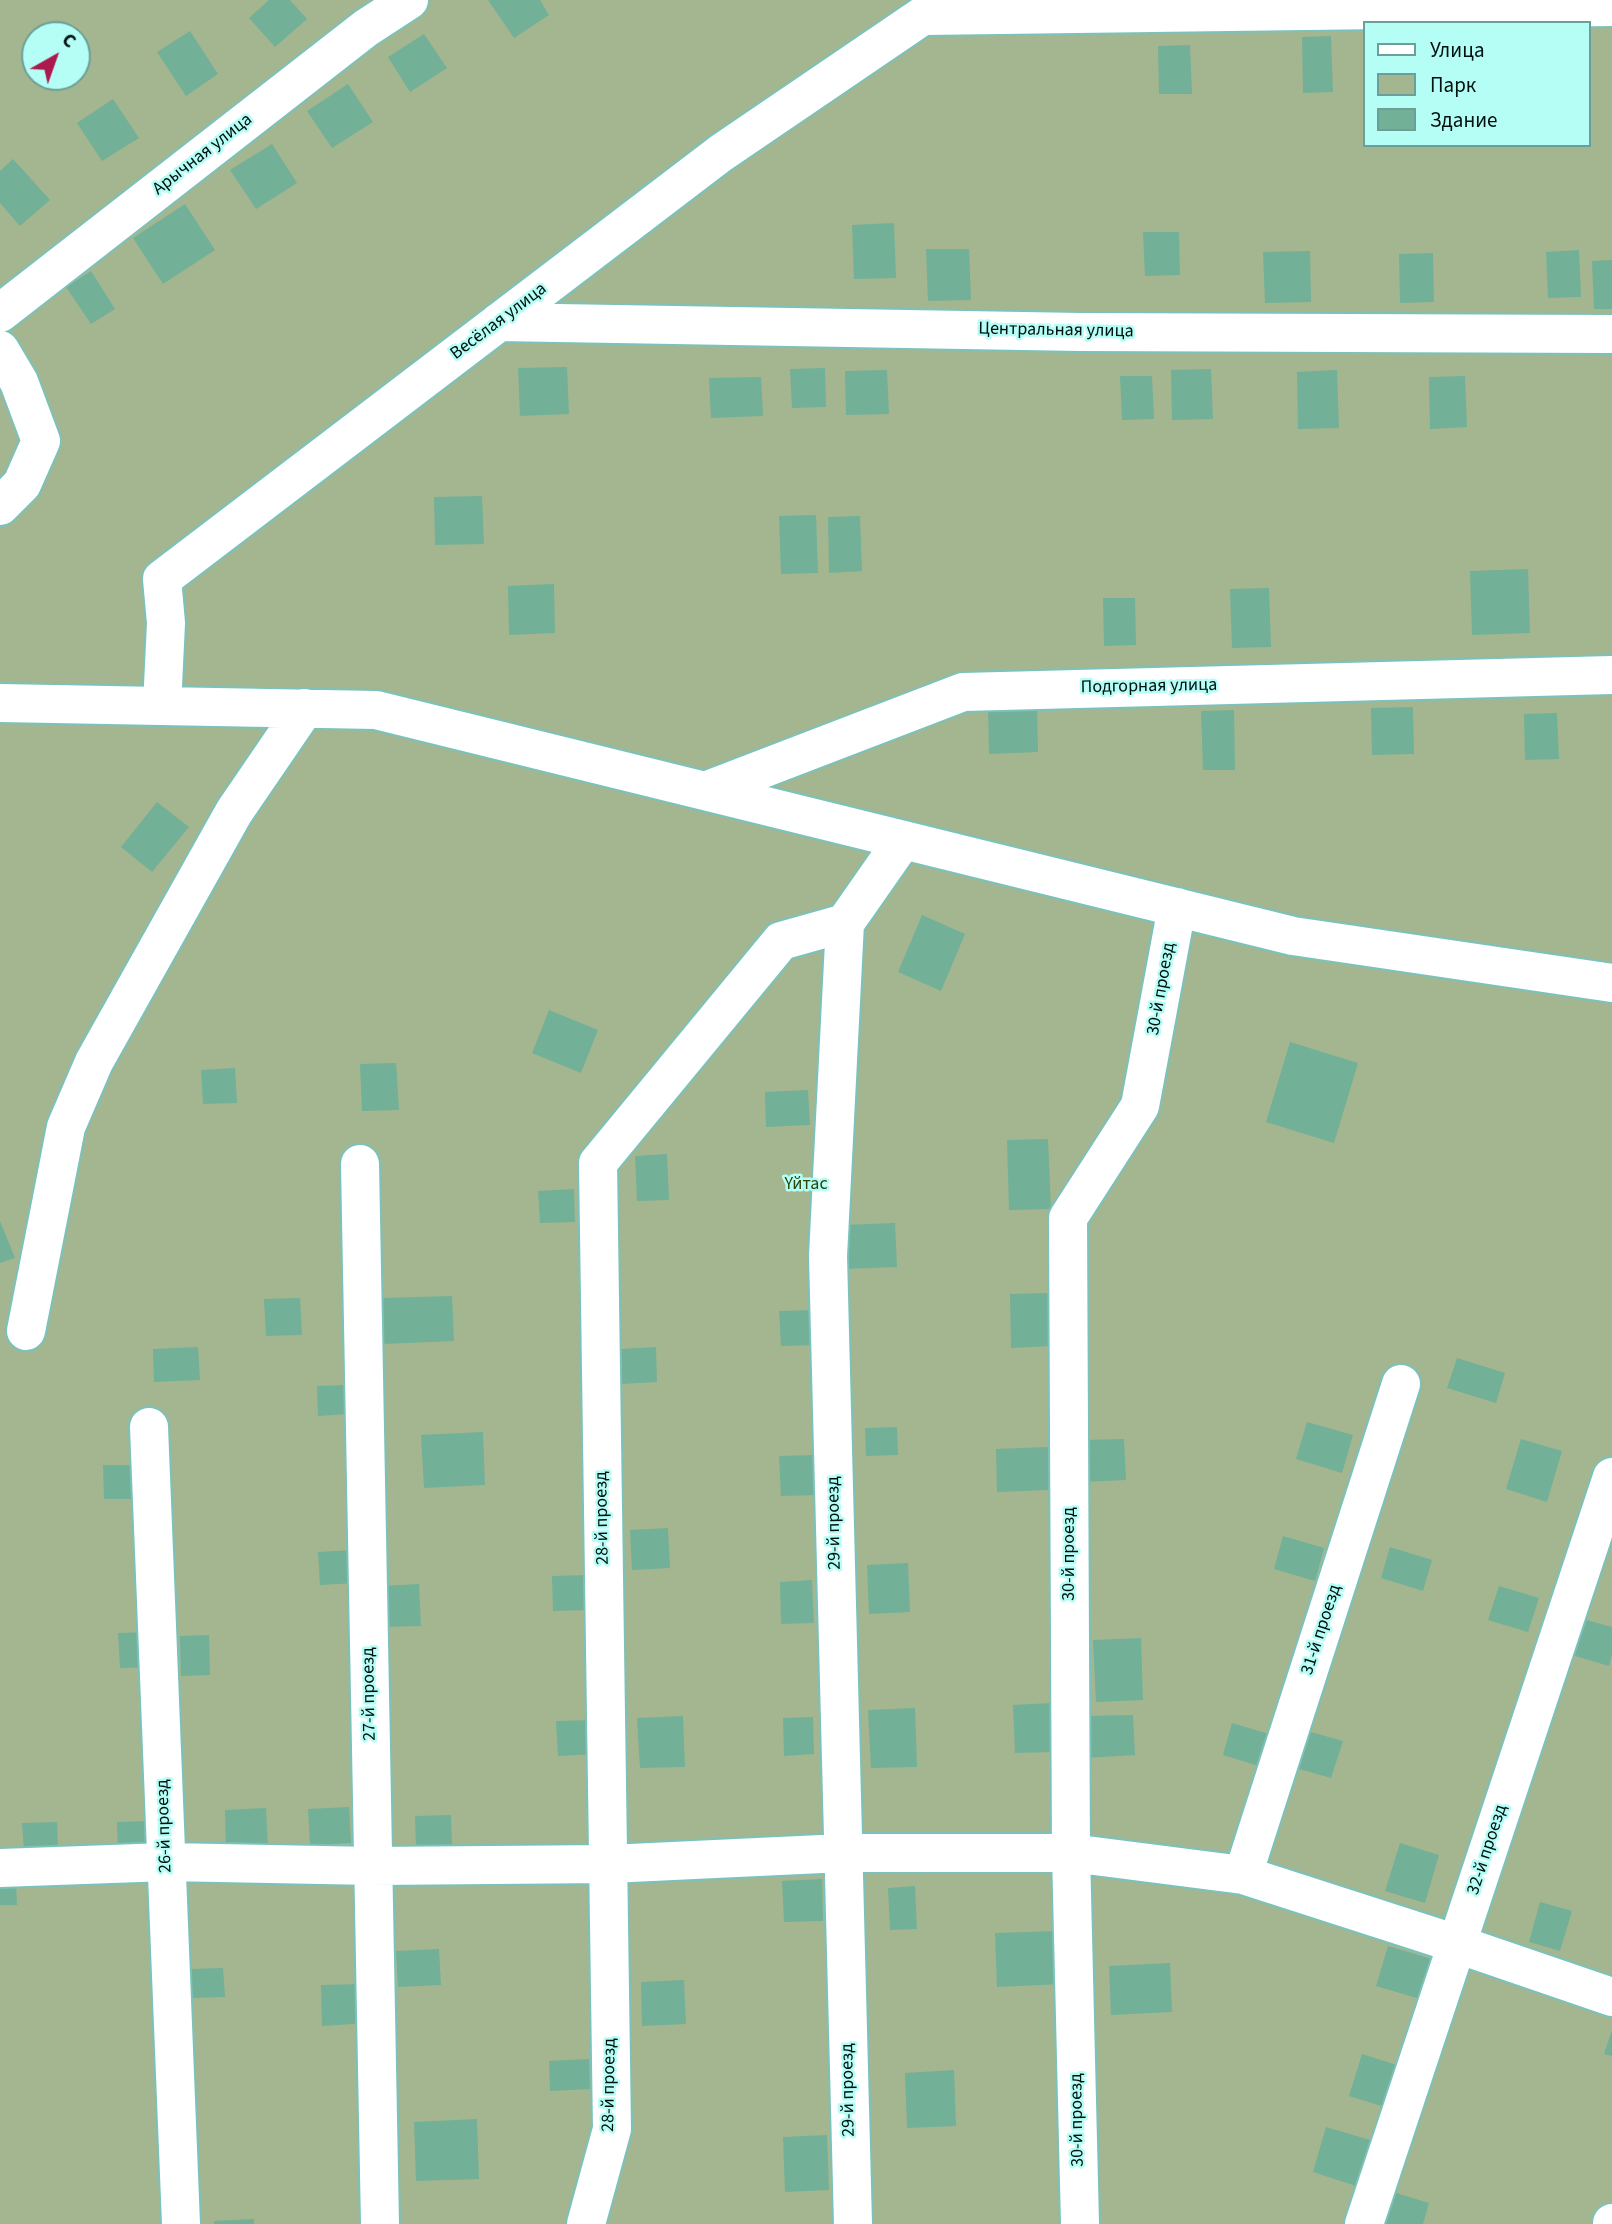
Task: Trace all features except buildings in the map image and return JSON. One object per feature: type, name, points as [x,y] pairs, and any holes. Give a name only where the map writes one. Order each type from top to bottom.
[{"type":"street","name":"Арычная улица","points":[[0,313],[366,28],[409,0]]},
{"type":"street","points":[[935,8],[1612,7]]},
{"type":"street","name":"Весёлая улица","points":[[162,706],[166,623],[162,579],[721,153],[935,8]]},
{"type":"street","name":"Центральная улица","points":[[499,322],[1081,332],[1612,334]]},
{"type":"street","points":[[0,350],[19,382],[41,441],[11,495]]},
{"type":"street","name":"Подгорная улица","points":[[705,791],[962,692],[1612,675]]},
{"type":"street","points":[[0,703],[376,710],[1293,936],[1612,983]]},
{"type":"street","points":[[26,1331],[66,1127],[94,1062],[234,812],[305,708]]},
{"type":"street","points":[[845,923],[903,840]]},
{"type":"street","name":"30-й проезд","points":[[1080,2224],[1071,1853],[1068,1218],[1140,1106],[1177,907]]},
{"type":"street","name":"29-й проезд","points":[[845,923],[828,1256],[853,2224]]},
{"type":"street","name":"28-й проезд","points":[[586,2224],[612,2129],[598,1163],[781,941],[845,923]]},
{"type":"street","name":"27-й проезд","points":[[360,1164],[380,2224]]},
{"type":"street","name":"31-й проезд","points":[[1243,1875],[1401,1384]]},
{"type":"street","name":"26-й проезд","points":[[149,1427],[181,2224]]},
{"type":"street","name":"32-й проезд","points":[[1364,2224],[1612,1477]]},
{"type":"street","points":[[0,1868],[167,1862],[373,1866],[608,1864],[843,1853],[1071,1853],[1243,1875],[1612,1997]]},
{"type":"green space","name":"Үйтас","points":[[0,0],[1612,0],[1612,2224],[0,2224]]}]
